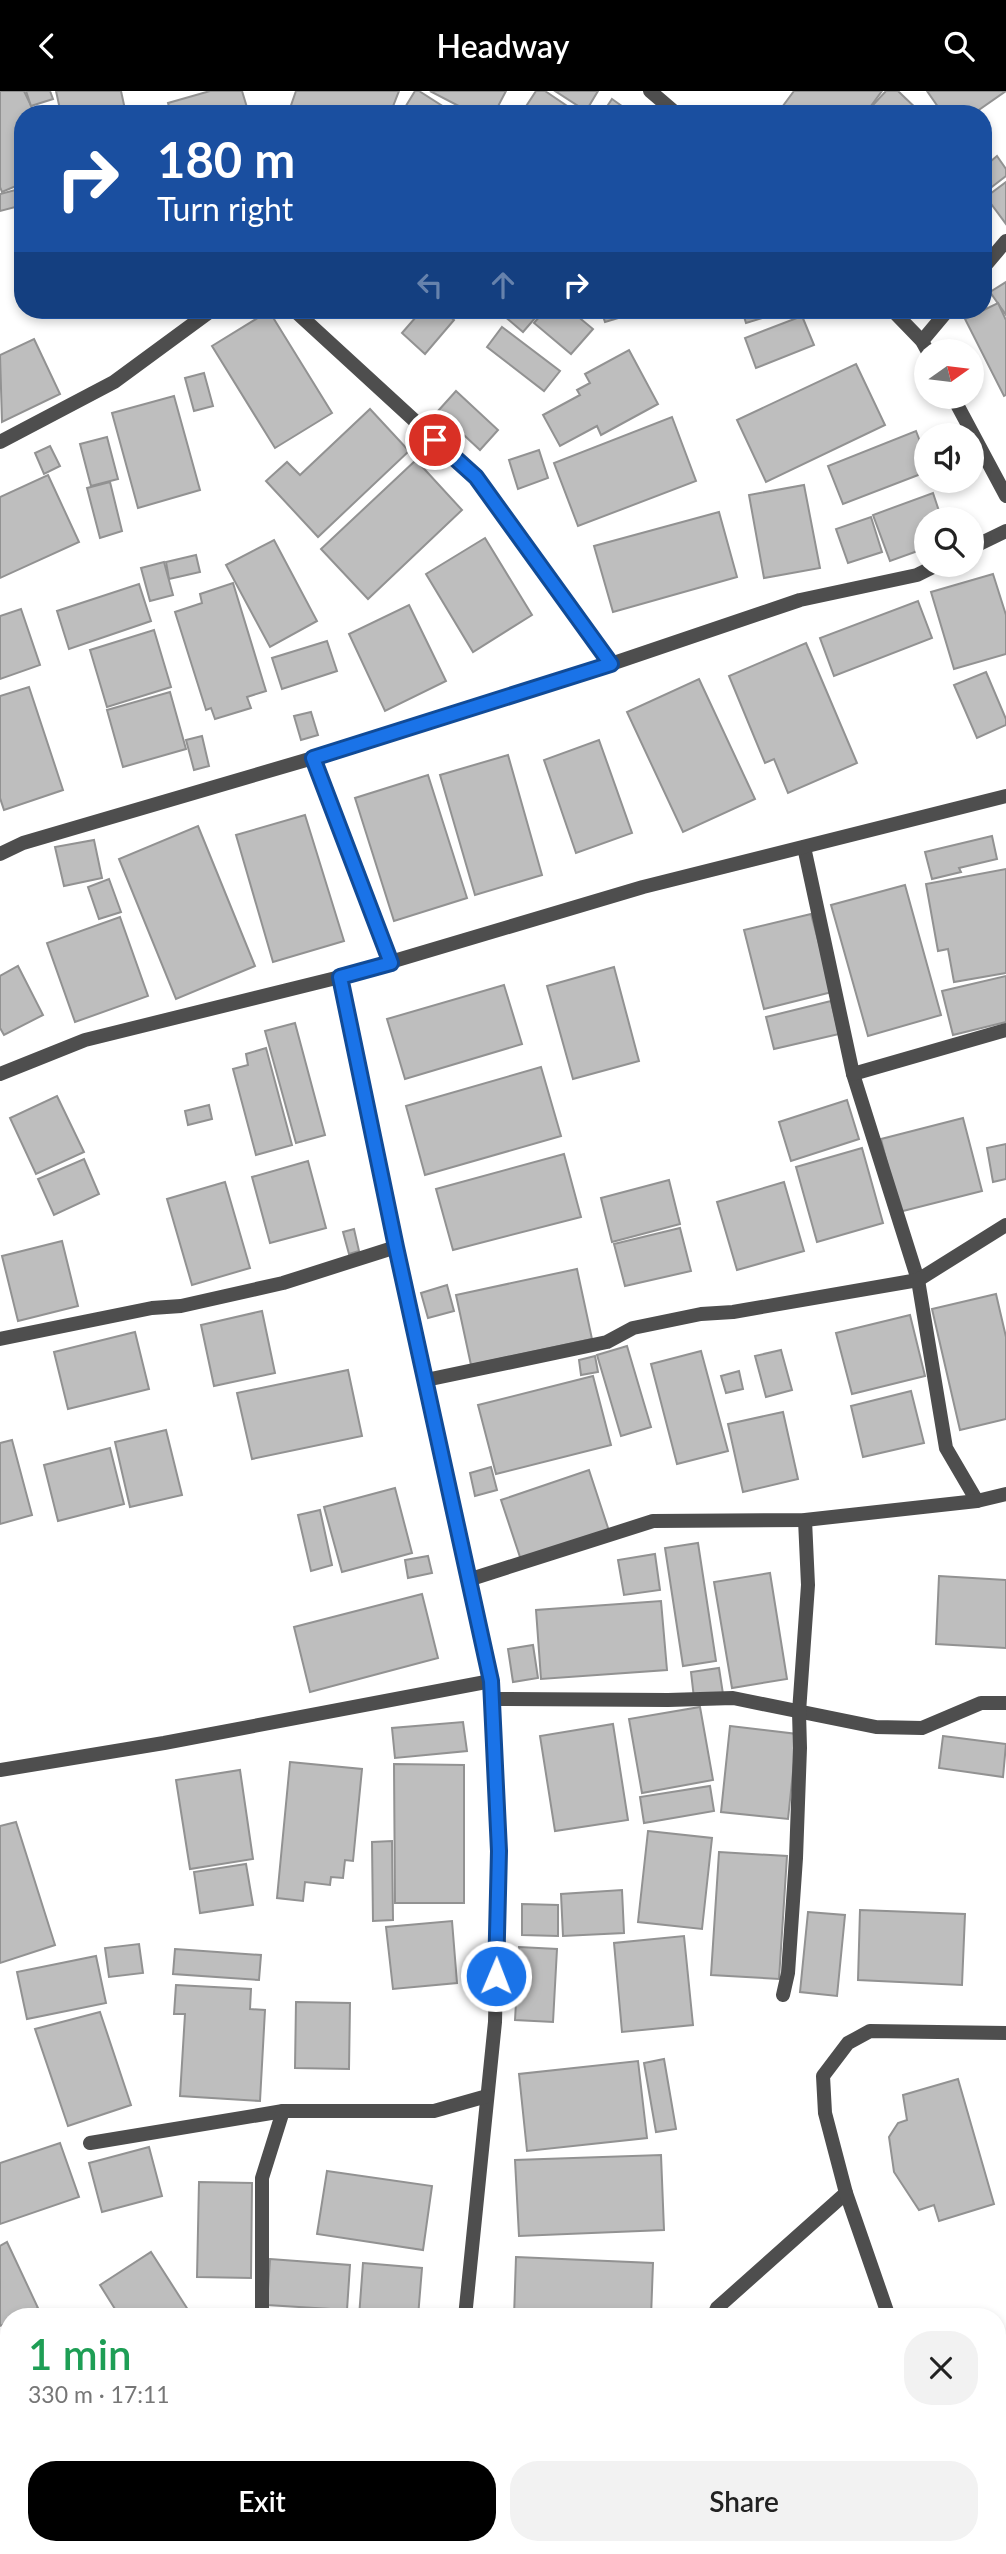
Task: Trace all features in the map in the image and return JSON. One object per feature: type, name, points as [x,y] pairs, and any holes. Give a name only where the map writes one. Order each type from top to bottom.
[{"type":"street","points":[[650,91],[666,105]]},
{"type":"street","points":[[992,258],[1006,241]]},
{"type":"street","points":[[0,442],[114,382],[200,319]]},
{"type":"street","points":[[304,319],[476,477],[611,664]]},
{"type":"street","points":[[900,319],[918,339]]},
{"type":"street","points":[[930,339],[942,319]]},
{"type":"street","points":[[959,409],[1006,496]]},
{"type":"street","points":[[984,542],[1006,531]]},
{"type":"street","points":[[0,854],[23,842],[313,758],[611,664],[800,600],[914,576]]},
{"type":"street","points":[[313,758],[391,963]]},
{"type":"street","points":[[0,1074],[85,1040],[340,977],[643,887],[1005,800]]},
{"type":"street","points":[[804,847],[853,1074],[918,1280],[946,1448],[977,1500]]},
{"type":"street","points":[[340,977],[493,1699],[499,1851],[495,2022],[485,2144],[466,2308]]},
{"type":"street","points":[[853,1074],[1006,1030]]},
{"type":"street","points":[[426,1380],[607,1342],[633,1328],[690,1316],[733,1313],[918,1280],[1006,1225]]},
{"type":"street","points":[[0,1339],[152,1308],[181,1306],[270,1286],[396,1247]]},
{"type":"street","points":[[468,1580],[653,1521],[805,1520],[977,1500],[1006,1494]]},
{"type":"street","points":[[783,1995],[788,1973],[796,1858],[799,1712],[808,1585],[805,1520]]},
{"type":"street","points":[[0,1770],[164,1743],[491,1681]]},
{"type":"street","points":[[493,1699],[733,1698],[876,1727],[922,1728],[981,1703],[1006,1703]]},
{"type":"street","points":[[886,2308],[846,2193],[825,2113],[823,2076],[848,2043],[870,2031],[1006,2033]]},
{"type":"street","points":[[90,2143],[283,2111],[433,2111],[487,2096]]},
{"type":"street","points":[[262,2308],[262,2178],[283,2111]]},
{"type":"street","points":[[716,2308],[846,2193]]},
{"type":"building","points":[[0,91],[24,91],[31,105],[14,105],[14,187],[2,192]]},
{"type":"building","points":[[26,91],[50,91],[53,99],[31,105]]},
{"type":"building","points":[[56,91],[121,91],[124,105],[59,105]]},
{"type":"building","points":[[210,91],[242,91],[246,105],[169,105]]},
{"type":"building","points":[[296,91],[399,91],[394,105],[291,105]]},
{"type":"building","points":[[415,91],[419,91],[441,105],[406,105]]},
{"type":"building","points":[[430,91],[506,91],[499,105],[457,105]]},
{"type":"building","points":[[536,91],[545,91],[566,105],[527,105]]},
{"type":"building","points":[[555,91],[598,91],[590,105],[577,105]]},
{"type":"building","points":[[794,91],[882,91],[872,105],[784,105]]},
{"type":"building","points":[[886,91],[898,91],[913,105],[873,105]]},
{"type":"building","points":[[927,91],[1006,91],[986,105],[937,105]]},
{"type":"building","points":[[612,99],[620,105],[608,105]]},
{"type":"building","points":[[997,156],[1006,169],[1006,176],[992,187],[992,160]]},
{"type":"building","points":[[1006,182],[1006,224],[992,205],[992,192]]},
{"type":"building","points":[[14,190],[14,207],[0,211],[0,194]]},
{"type":"building","points":[[1006,282],[1006,315],[992,295],[992,291]]},
{"type":"building","points":[[998,303],[1006,320],[1004,396],[984,357],[984,339],[975,339],[965,319],[992,319],[992,306]]},
{"type":"building","points":[[256,319],[274,319],[332,413],[275,448],[212,346]]},
{"type":"building","points":[[414,319],[454,320],[425,354],[402,333]]},
{"type":"building","points":[[508,319],[534,319],[523,332]]},
{"type":"building","points":[[537,319],[581,319],[593,329],[571,354],[534,323]]},
{"type":"building","points":[[794,319],[803,319],[814,345],[756,368],[745,338]]},
{"type":"building","points":[[502,327],[560,371],[544,391],[487,347]]},
{"type":"building","points":[[34,339],[60,394],[2,422],[0,355]]},
{"type":"building","points":[[629,350],[658,404],[601,435],[597,426],[560,446],[543,415],[580,395],[577,390],[590,383],[585,374]]},
{"type":"building","points":[[856,364],[885,425],[766,482],[737,420]]},
{"type":"building","points":[[204,373],[213,406],[194,411],[185,378]]},
{"type":"building","points":[[456,391],[498,430],[480,450],[438,411]]},
{"type":"building","points":[[174,396],[200,490],[138,508],[112,413]]},
{"type":"building","points":[[370,409],[409,451],[318,537],[266,481],[287,462],[300,475]]},
{"type":"building","points":[[672,417],[696,481],[578,526],[554,463]]},
{"type":"building","points":[[914,432],[914,477],[843,504],[828,466]]},
{"type":"building","points":[[107,437],[118,479],[91,486],[80,444]]},
{"type":"building","points":[[50,446],[60,466],[44,474],[35,453]]},
{"type":"building","points":[[539,450],[548,478],[518,489],[509,460]]},
{"type":"building","points":[[416,460],[462,510],[368,599],[321,549]]},
{"type":"building","points":[[48,475],[79,542],[0,578],[0,497]]},
{"type":"building","points":[[110,482],[122,531],[100,538],[87,488]]},
{"type":"building","points":[[804,485],[820,568],[764,578],[749,495]]},
{"type":"building","points":[[933,493],[938,507],[914,507],[914,552],[890,561],[873,515]]},
{"type":"building","points":[[719,512],[737,577],[613,612],[594,546]]},
{"type":"building","points":[[871,517],[882,552],[848,563],[836,529]]},
{"type":"building","points":[[485,538],[532,615],[473,652],[426,574]]},
{"type":"building","points":[[274,540],[317,621],[270,647],[226,565]]},
{"type":"building","points":[[196,555],[200,572],[169,579],[166,562]]},
{"type":"building","points":[[164,562],[173,595],[150,601],[141,568]]},
{"type":"building","points":[[993,574],[1006,615],[1006,654],[954,669],[931,592]]},
{"type":"building","points":[[233,583],[266,691],[247,697],[251,708],[215,719],[211,708],[206,710],[175,612],[202,603],[200,594]]},
{"type":"building","points":[[139,584],[151,621],[69,649],[57,611]]},
{"type":"building","points":[[918,601],[932,638],[834,676],[820,638]]},
{"type":"building","points":[[409,605],[446,681],[385,711],[349,634]]},
{"type":"building","points":[[21,609],[40,665],[0,679],[0,616]]},
{"type":"building","points":[[154,630],[171,687],[107,707],[90,650]]},
{"type":"building","points":[[327,641],[337,671],[282,689],[272,658]]},
{"type":"building","points":[[806,643],[857,763],[788,793],[774,759],[765,763],[729,676]]},
{"type":"building","points":[[986,672],[1006,719],[1006,725],[977,738],[954,685]]},
{"type":"building","points":[[699,679],[755,799],[683,832],[627,712]]},
{"type":"building","points":[[29,687],[63,790],[4,810],[0,798],[0,696]]},
{"type":"building","points":[[170,692],[186,749],[123,767],[107,710]]},
{"type":"building","points":[[311,712],[318,735],[301,740],[294,716]]},
{"type":"building","points":[[202,736],[209,766],[194,770],[186,740]]},
{"type":"building","points":[[599,740],[632,833],[576,853],[544,760]]},
{"type":"building","points":[[508,755],[542,875],[475,895],[440,775]]},
{"type":"building","points":[[428,775],[467,898],[394,921],[355,798]]},
{"type":"building","points":[[305,815],[344,941],[273,962],[236,835]]},
{"type":"building","points":[[198,826],[255,966],[176,999],[119,859]]},
{"type":"building","points":[[992,836],[997,859],[959,868],[961,872],[932,879],[925,852]]},
{"type":"building","points":[[94,840],[102,878],[64,886],[55,847]]},
{"type":"building","points":[[1006,869],[1006,973],[954,982],[948,949],[938,951],[926,884]]},
{"type":"building","points":[[109,879],[121,912],[99,919],[88,887]]},
{"type":"building","points":[[905,885],[941,1015],[868,1036],[831,905]]},
{"type":"building","points":[[811,914],[832,992],[764,1009],[744,930]]},
{"type":"building","points":[[120,917],[148,996],[75,1022],[47,943]]},
{"type":"building","points":[[18,966],[43,1015],[4,1035],[0,1028],[0,976]]},
{"type":"building","points":[[614,967],[639,1061],[573,1079],[547,986]]},
{"type":"building","points":[[1006,976],[1006,1022],[953,1035],[942,991]]},
{"type":"building","points":[[504,985],[522,1044],[405,1079],[387,1019]]},
{"type":"building","points":[[831,1001],[839,1034],[774,1049],[766,1017]]},
{"type":"building","points":[[295,1023],[325,1135],[296,1143],[265,1031]]},
{"type":"building","points":[[266,1048],[292,1145],[256,1155],[233,1069],[248,1065],[246,1054]]},
{"type":"building","points":[[541,1067],[561,1136],[425,1175],[406,1106]]},
{"type":"building","points":[[57,1096],[84,1152],[36,1174],[10,1118]]},
{"type":"building","points":[[847,1100],[859,1139],[791,1161],[779,1122]]},
{"type":"building","points":[[209,1105],[212,1119],[188,1125],[185,1111]]},
{"type":"building","points":[[963,1118],[982,1191],[899,1212],[881,1139]]},
{"type":"building","points":[[1006,1144],[1006,1179],[993,1182],[987,1148]]},
{"type":"building","points":[[862,1148],[883,1223],[817,1242],[796,1167]]},
{"type":"building","points":[[564,1154],[581,1217],[453,1250],[436,1189]]},
{"type":"building","points":[[84,1159],[99,1194],[54,1215],[38,1179]]},
{"type":"building","points":[[308,1161],[326,1228],[270,1243],[252,1177]]},
{"type":"building","points":[[669,1180],[680,1224],[612,1242],[601,1198]]},
{"type":"building","points":[[225,1182],[250,1268],[192,1285],[167,1199]]},
{"type":"building","points":[[784,1182],[804,1251],[737,1270],[717,1202]]},
{"type":"building","points":[[680,1228],[691,1271],[625,1286],[614,1244]]},
{"type":"building","points":[[354,1229],[359,1251],[349,1254],[343,1232]]},
{"type":"building","points":[[62,1241],[78,1306],[18,1321],[2,1256]]},
{"type":"building","points":[[577,1269],[592,1339],[471,1365],[456,1295]]},
{"type":"building","points":[[447,1285],[454,1311],[428,1318],[421,1293]]},
{"type":"building","points":[[996,1294],[1006,1337],[1006,1419],[960,1430],[932,1309]]},
{"type":"building","points":[[262,1311],[275,1373],[214,1386],[201,1325]]},
{"type":"building","points":[[910,1315],[925,1376],[852,1394],[836,1333]]},
{"type":"building","points":[[135,1332],[149,1389],[68,1409],[54,1352]]},
{"type":"building","points":[[627,1346],[651,1427],[621,1436],[597,1355]]},
{"type":"building","points":[[781,1350],[792,1390],[766,1397],[755,1356]]},
{"type":"building","points":[[701,1351],[728,1451],[677,1464],[651,1364]]},
{"type":"building","points":[[595,1356],[598,1372],[581,1375],[579,1360]]},
{"type":"building","points":[[348,1370],[362,1436],[252,1459],[237,1393]]},
{"type":"building","points":[[739,1371],[743,1389],[726,1393],[721,1376]]},
{"type":"building","points":[[593,1376],[611,1445],[496,1474],[478,1405]]},
{"type":"building","points":[[911,1391],[924,1443],[863,1457],[851,1406]]},
{"type":"building","points":[[783,1412],[798,1479],[743,1492],[728,1424]]},
{"type":"building","points":[[166,1430],[182,1495],[130,1507],[115,1442]]},
{"type":"building","points":[[12,1440],[32,1515],[0,1524],[0,1443]]},
{"type":"building","points":[[110,1448],[124,1504],[58,1521],[44,1465]]},
{"type":"building","points":[[491,1467],[497,1490],[475,1496],[470,1473]]},
{"type":"building","points":[[589,1470],[609,1531],[521,1560],[501,1500]]},
{"type":"building","points":[[395,1488],[412,1553],[342,1572],[324,1507]]},
{"type":"building","points":[[320,1510],[332,1565],[311,1571],[298,1515]]},
{"type":"building","points":[[698,1543],[716,1661],[683,1666],[665,1548]]},
{"type":"building","points":[[655,1554],[660,1590],[624,1595],[618,1560]]},
{"type":"building","points":[[428,1556],[432,1573],[408,1578],[405,1560]]},
{"type":"building","points":[[770,1573],[787,1679],[732,1688],[714,1582]]},
{"type":"building","points":[[939,1576],[1006,1580],[1006,1648],[936,1644]]},
{"type":"building","points":[[422,1594],[438,1658],[310,1692],[294,1627]]},
{"type":"building","points":[[661,1601],[667,1670],[541,1679],[536,1610]]},
{"type":"building","points":[[533,1645],[538,1678],[513,1682],[508,1649]]},
{"type":"building","points":[[719,1668],[723,1694],[694,1698],[691,1672]]},
{"type":"building","points":[[700,1707],[713,1780],[642,1793],[629,1719]]},
{"type":"building","points":[[463,1722],[467,1751],[395,1758],[392,1728]]},
{"type":"building","points":[[613,1724],[628,1820],[555,1831],[540,1736]]},
{"type":"building","points":[[730,1726],[797,1734],[788,1819],[721,1812]]},
{"type":"building","points":[[943,1736],[1006,1744],[1003,1777],[939,1768]]},
{"type":"building","points":[[290,1762],[362,1769],[353,1861],[345,1860],[343,1878],[331,1877],[330,1885],[305,1882],[303,1901],[277,1898]]},
{"type":"building","points":[[394,1764],[464,1765],[464,1903],[395,1903]]},
{"type":"building","points":[[240,1770],[253,1859],[190,1869],[176,1780]]},
{"type":"building","points":[[710,1786],[714,1811],[644,1823],[640,1797]]},
{"type":"building","points":[[16,1822],[55,1945],[0,1963],[0,1826]]},
{"type":"building","points":[[648,1831],[712,1838],[702,1929],[638,1922]]},
{"type":"building","points":[[392,1841],[393,1920],[373,1921],[372,1842]]},
{"type":"building","points":[[719,1852],[787,1856],[779,1979],[711,1975]]},
{"type":"building","points":[[246,1864],[253,1905],[200,1913],[194,1872]]},
{"type":"building","points":[[622,1890],[624,1933],[563,1936],[561,1894]]},
{"type":"building","points":[[522,1904],[558,1905],[558,1936],[522,1935]]},
{"type":"building","points":[[860,1910],[965,1914],[962,1985],[858,1980]]},
{"type":"building","points":[[808,1912],[845,1915],[837,1996],[800,1992]]},
{"type":"building","points":[[452,1921],[457,1983],[393,1989],[386,1927]]},
{"type":"building","points":[[684,1936],[693,2025],[622,2032],[614,1943]]},
{"type":"building","points":[[139,1944],[143,1973],[109,1977],[105,1948]]},
{"type":"building","points":[[519,1947],[557,1949],[553,2022],[515,2020]]},
{"type":"building","points":[[175,1949],[261,1955],[259,1980],[173,1974]]},
{"type":"building","points":[[96,1956],[106,2003],[27,2019],[17,1972]]},
{"type":"building","points":[[176,1985],[251,1989],[250,2009],[265,2010],[260,2101],[180,2096],[185,2014],[174,2014]]},
{"type":"building","points":[[296,2002],[350,2003],[349,2069],[295,2068]]},
{"type":"building","points":[[100,2012],[131,2105],[68,2126],[35,2029]]},
{"type":"building","points":[[664,2059],[676,2129],[656,2132],[644,2063]]},
{"type":"building","points":[[638,2061],[647,2138],[527,2151],[519,2074]]},
{"type":"building","points":[[958,2079],[994,2204],[939,2221],[934,2205],[919,2210],[894,2172],[889,2137],[898,2123],[907,2120],[903,2095]]},
{"type":"building","points":[[60,2143],[79,2197],[0,2224],[0,2163]]},
{"type":"building","points":[[149,2147],[162,2196],[102,2212],[89,2163]]},
{"type":"building","points":[[661,2155],[664,2230],[519,2236],[515,2160]]},
{"type":"building","points":[[327,2171],[432,2186],[423,2250],[317,2234]]},
{"type":"building","points":[[199,2182],[252,2183],[251,2278],[197,2277]]},
{"type":"building","points":[[7,2242],[38,2308],[0,2308],[0,2246]]},
{"type":"building","points":[[151,2252],[187,2308],[114,2308],[100,2285]]},
{"type":"building","points":[[516,2257],[653,2263],[651,2308],[514,2308]]},
{"type":"building","points":[[270,2259],[350,2265],[347,2308],[267,2305]]},
{"type":"building","points":[[363,2263],[422,2268],[419,2308],[360,2308]]},
{"type":"route","points":[[435,440],[476,477],[611,664],[313,758],[391,963],[340,977],[491,1681],[499,1851],[496,1976]]}]
